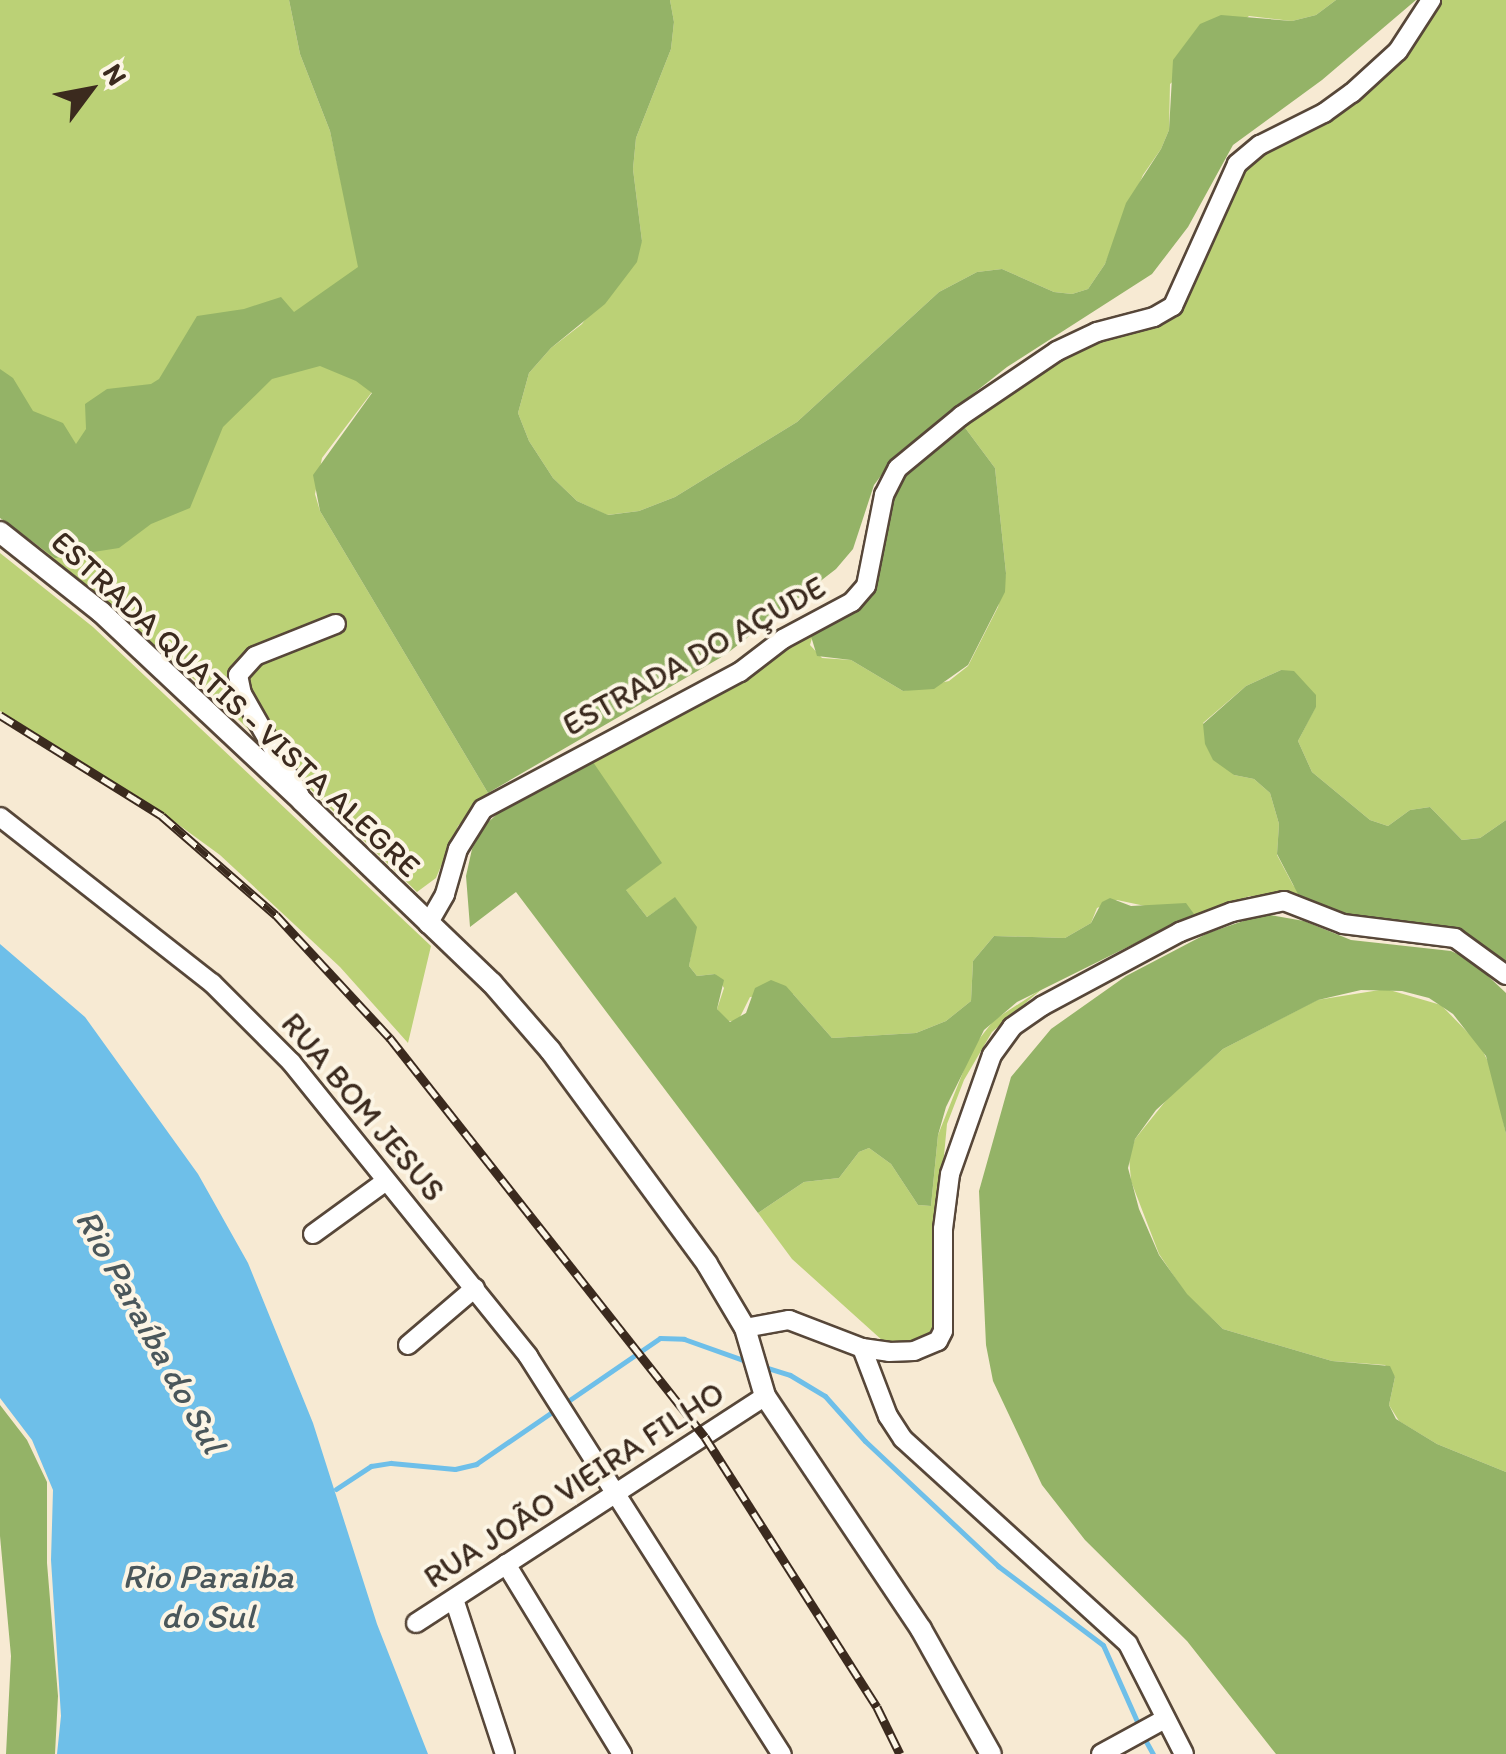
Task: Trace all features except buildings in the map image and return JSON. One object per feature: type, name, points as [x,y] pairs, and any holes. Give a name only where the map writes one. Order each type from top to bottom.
[{"type":"street","name":"ESTRADA DO AÇUDE","points":[[428,924],[445,894],[458,849],[483,809],[740,672],[783,639],[852,602],[866,586],[884,495],[898,468],[961,416],[1058,351],[1098,332],[1154,317],[1173,306],[1237,164],[1252,150],[1324,113],[1352,93],[1398,51],[1432,0]]},
{"type":"street","name":"ESTRADA QUATIS - VISTA ALEGRE","points":[[0,532],[101,612],[302,801],[492,983],[576,1083],[696,1248],[747,1334],[764,1393],[921,1628],[991,1754]]},
{"type":"street","points":[[302,801],[284,761],[242,694],[238,675],[255,656],[336,624]]},
{"type":"street","name":"RUA BOM JESUS","points":[[0,817],[241,1008],[291,1062],[475,1288],[546,1384],[782,1754]]},
{"type":"street","points":[[747,1334],[789,1320],[862,1348],[914,1351],[942,1336],[943,1229],[958,1147],[992,1054],[1012,1028],[1042,1006],[1180,932],[1272,901],[1294,904],[1343,924],[1455,938],[1488,957],[1506,975]]},
{"type":"street","points":[[313,1234],[386,1181]]},
{"type":"street","points":[[408,1344],[475,1288]]},
{"type":"street","points":[[862,1348],[888,1416],[903,1439],[1128,1644],[1159,1723],[1184,1754]]},
{"type":"street","name":"RUA JOÃO VIEIRA FILHO","points":[[416,1624],[616,1495],[764,1393]]},
{"type":"street","points":[[506,1564],[622,1754]]},
{"type":"street","points":[[454,1600],[505,1754]]},
{"type":"street","points":[[1101,1754],[1128,1745],[1159,1723]]},
{"type":"green space","points":[[0,0],[289,0],[300,54],[330,131],[367,300],[372,392],[322,458],[315,494],[320,511],[488,793],[458,826],[436,878],[417,892],[216,698],[0,513]]},
{"type":"green space","points":[[289,0],[670,0],[674,22],[671,49],[636,138],[633,169],[642,241],[637,262],[605,304],[551,348],[529,373],[518,413],[529,441],[553,478],[577,501],[608,515],[639,511],[675,497],[797,422],[939,292],[977,272],[1002,269],[1054,292],[1072,294],[1088,289],[1105,264],[1126,203],[1161,149],[1169,130],[1173,60],[1200,24],[1221,15],[1292,21],[1316,15],[1336,0],[1416,0],[1322,80],[1233,145],[1188,227],[1152,274],[1007,367],[898,453],[874,485],[853,549],[836,569],[725,655],[488,793],[320,511],[313,475],[372,393],[356,381],[320,366],[272,379],[223,427],[190,508],[151,524],[119,548],[55,558],[0,518],[0,369],[13,378],[33,411],[63,423],[76,444],[86,429],[85,404],[107,389],[151,384],[159,379],[197,316],[244,309],[281,297],[294,312],[358,267],[330,131],[300,54]]},
{"type":"green space","points":[[670,0],[1336,0],[1316,15],[1292,21],[1249,16],[1170,84],[1169,130],[1143,175],[1105,264],[1088,289],[1072,294],[1054,292],[1002,269],[977,272],[939,292],[797,422],[675,497],[639,511],[607,515],[577,501],[553,478],[529,441],[518,413],[529,373],[551,348],[582,324],[642,241],[633,169],[636,138],[671,49],[674,22]]},
{"type":"green space","points":[[1442,0],[1506,0],[1506,820],[1480,838],[1462,840],[1430,807],[1410,810],[1388,826],[1370,820],[1312,772],[1298,741],[1316,706],[1281,670],[1246,686],[1203,723],[1234,775],[1254,779],[1270,793],[1279,824],[1277,855],[1293,885],[1308,902],[1286,895],[1250,896],[1192,916],[1117,900],[1097,908],[1091,923],[1065,938],[994,936],[973,961],[971,1001],[946,1021],[916,1033],[832,1038],[793,994],[750,997],[738,1021],[725,1021],[717,1009],[724,988],[715,974],[697,976],[689,966],[696,927],[675,898],[647,917],[625,889],[593,762],[749,677],[814,631],[810,645],[822,658],[851,660],[903,691],[949,681],[968,666],[998,607],[1006,573],[995,468],[963,425],[1072,348],[1184,302],[1237,177],[1258,154],[1341,111]]},
{"type":"green space","points":[[963,425],[995,468],[1006,573],[1005,592],[968,665],[934,689],[903,691],[851,660],[817,656],[810,633],[848,614],[901,477]]},
{"type":"green space","points":[[0,553],[93,627],[431,946],[408,1043],[340,967],[220,855],[168,817],[0,711]]},
{"type":"green space","points":[[1281,670],[1294,671],[1316,695],[1316,707],[1298,741],[1312,772],[1370,820],[1388,826],[1410,810],[1430,807],[1462,840],[1480,838],[1506,820],[1506,968],[1462,934],[1427,926],[1349,921],[1298,894],[1277,854],[1279,824],[1270,793],[1254,779],[1234,775],[1213,760],[1205,744],[1203,724],[1246,686]]},
{"type":"green space","points":[[593,762],[662,863],[626,890],[647,917],[675,897],[697,927],[689,966],[697,976],[715,974],[724,980],[717,1009],[730,1022],[746,1013],[755,988],[771,980],[786,986],[832,1038],[916,1033],[946,1021],[971,1001],[973,961],[994,936],[1065,938],[1091,923],[1102,902],[1110,898],[1131,906],[1186,903],[1194,914],[1017,1002],[984,1030],[946,1107],[938,1135],[931,1206],[918,1205],[891,1164],[869,1148],[859,1152],[839,1178],[804,1182],[758,1213],[516,892],[470,927],[466,876],[472,849],[485,825],[507,805]]},
{"type":"green space","points":[[1264,914],[1304,921],[1351,940],[1451,951],[1471,960],[1506,993],[1506,1134],[1486,1056],[1453,1014],[1429,998],[1402,991],[1361,990],[1318,1000],[1223,1049],[1156,1110],[1135,1139],[1128,1168],[1139,1209],[1159,1255],[1187,1294],[1223,1329],[1332,1361],[1390,1366],[1395,1377],[1389,1405],[1396,1419],[1437,1444],[1506,1472],[1506,1754],[1276,1754],[1187,1641],[1085,1540],[1042,1485],[993,1381],[986,1345],[979,1191],[1011,1077],[1051,1029],[1126,976],[1208,933]]},
{"type":"green space","points":[[1043,988],[992,1032],[964,1080],[947,1124],[937,1229],[934,1334],[913,1343],[883,1341],[792,1259],[758,1213],[804,1182],[839,1178],[859,1152],[869,1148],[891,1164],[918,1205],[931,1206],[938,1135],[973,1047],[994,1020]]},
{"type":"green space","points":[[1386,989],[1441,1005],[1480,1045],[1492,1070],[1506,1134],[1506,1472],[1437,1444],[1399,1421],[1389,1405],[1395,1377],[1385,1365],[1332,1361],[1223,1329],[1186,1294],[1159,1254],[1131,1181],[1129,1157],[1135,1139],[1168,1098],[1223,1049],[1317,1000]]},
{"type":"green space","points":[[0,1405],[27,1440],[47,1482],[47,1563],[58,1696],[55,1754],[6,1754],[11,1656],[0,1536]]},
{"type":"water","name":"Rio Paraiba do Sul","points":[[0,944],[85,1017],[198,1174],[248,1263],[313,1423],[377,1624],[428,1754],[57,1754],[61,1716],[51,1560],[53,1490],[32,1440],[0,1398]]},
{"type":"waterway","points":[[336,1489],[371,1466],[391,1463],[455,1469],[476,1464],[660,1338],[684,1339],[746,1361]]},
{"type":"waterway","points":[[761,1366],[790,1375],[825,1396],[865,1441],[998,1566],[1103,1645],[1139,1726]]},
{"type":"waterway","points":[[1143,1736],[1153,1754]]},
{"type":"railway","points":[[0,715],[162,816],[276,915],[390,1038],[705,1437],[877,1707],[900,1754]]},
{"type":"water label","name":"Rio Paraíba do Sul","points":[[151,1331]]}]
